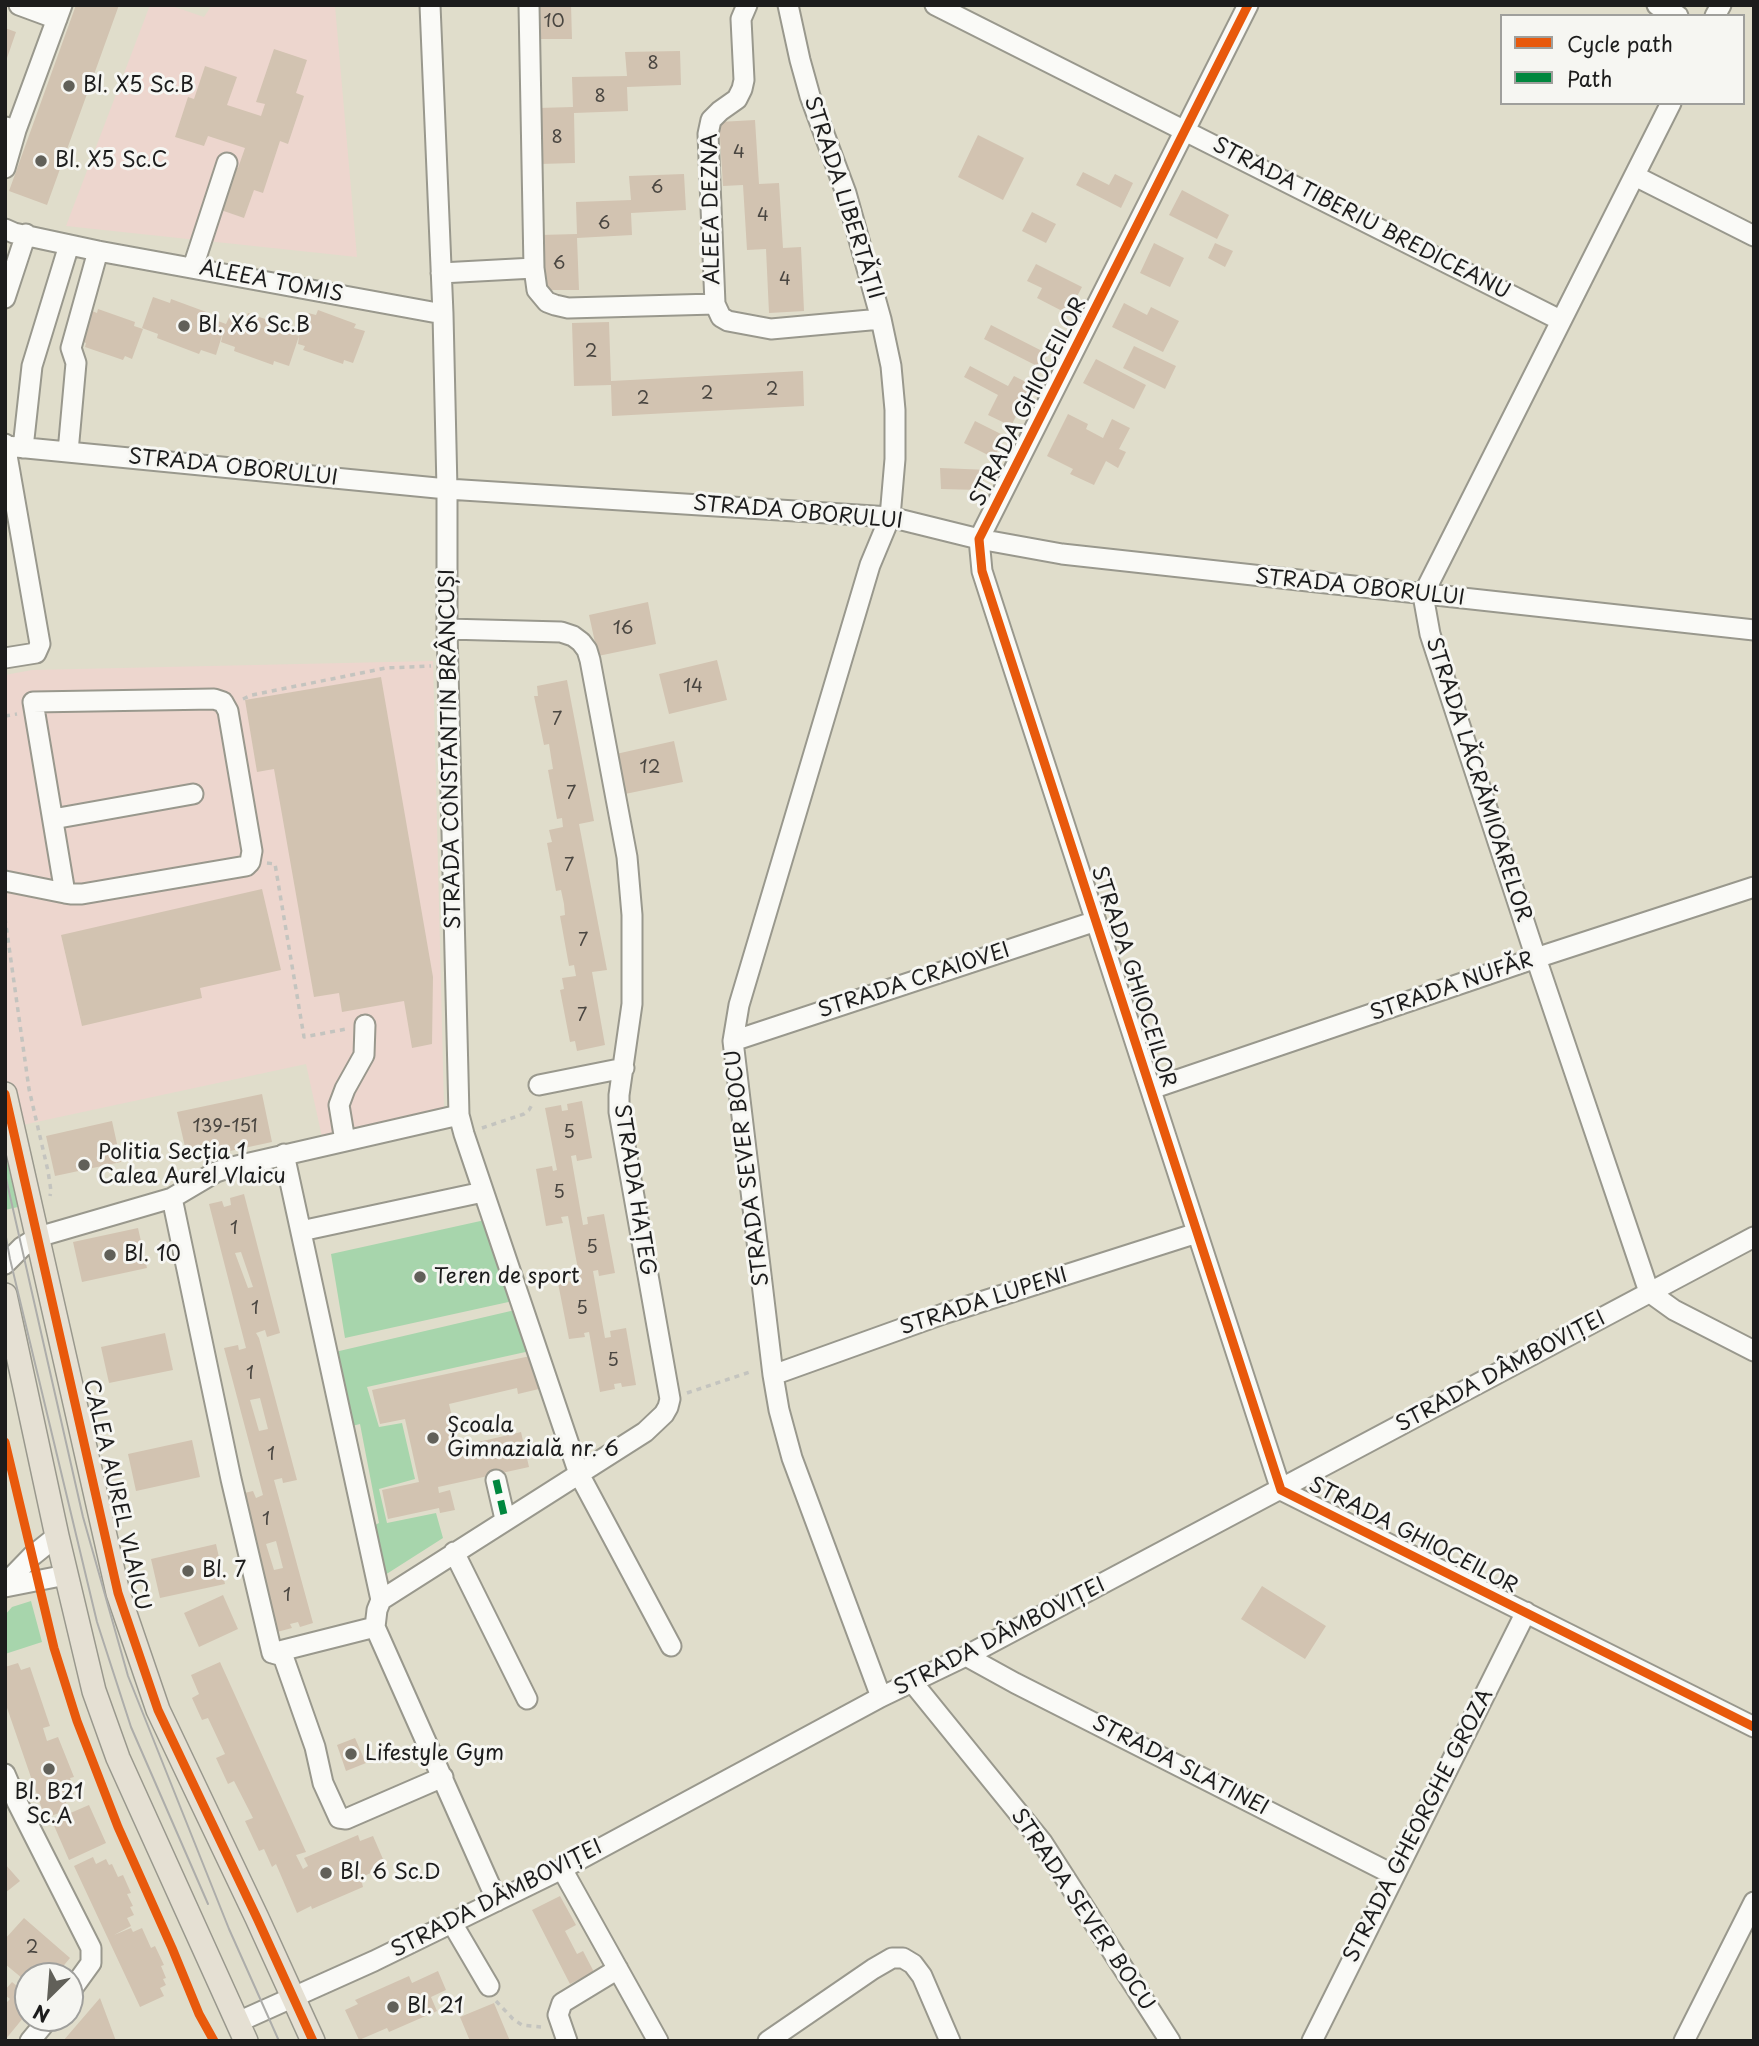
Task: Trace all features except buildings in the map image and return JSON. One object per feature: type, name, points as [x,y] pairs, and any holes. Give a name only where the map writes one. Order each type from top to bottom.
[{"type":"main road","name":"CALEA AUREL VLAICU","points":[[5,1094],[118,1593],[158,1710],[313,2041]]},
{"type":"main road","points":[[5,1295],[9,1327],[66,1575],[106,1728],[242,2031]]},
{"type":"street","points":[[5,168],[11,128],[59,12],[19,5]]},
{"type":"street","name":"STRADA CONSTANTIN BRÂNCUȘI","points":[[430,5],[443,314],[447,665],[459,1115],[579,1474],[671,1646]]},
{"type":"street","name":"ALEEA DEZNA","points":[[529,5],[534,268],[537,290],[547,302],[568,308],[715,303]]},
{"type":"street","name":"ALEEA DEZNA","points":[[747,5],[741,19],[744,80],[742,89],[737,99],[711,120],[708,134],[716,311],[728,321],[771,329],[881,319]]},
{"type":"street","name":"STRADA LIBERTĂȚII","points":[[789,5],[810,96],[846,193],[881,319],[891,366],[895,410],[895,459],[890,517]]},
{"type":"street","name":"STRADA TIBERIU BREDICEANU","points":[[935,5],[1560,320]]},
{"type":"street","name":"STRADA GHIOCEILOR","points":[[1248,5],[979,539],[982,571],[1281,1490],[1754,1727]]},
{"type":"street","points":[[1657,5],[1674,14]]},
{"type":"street","points":[[1423,595],[1670,105]]},
{"type":"street","points":[[193,267],[227,163]]},
{"type":"street","points":[[1634,176],[1754,236]]},
{"type":"street","name":"ALEEA TOMIS","points":[[5,229],[98,251],[443,314]]},
{"type":"street","points":[[5,298],[26,234]]},
{"type":"street","points":[[5,658],[36,653],[40,645],[11,446],[69,245]]},
{"type":"street","points":[[68,452],[76,363],[71,348],[98,251]]},
{"type":"street","points":[[441,273],[534,268]]},
{"type":"street","name":"STRADA OBORULUI","points":[[11,446],[447,489],[890,517],[979,539],[1062,554],[1754,630]]},
{"type":"street","name":"STRADA SEVER BOCU","points":[[881,1697],[792,1458],[779,1410],[733,1041],[739,1005],[870,565],[890,517]]},
{"type":"street","name":"STRADA LĂCRĂMIOARELOR","points":[[1423,595],[1430,634],[1649,1292]]},
{"type":"street","name":"STRADA HAȚEG","points":[[447,629],[561,632],[573,636],[587,650],[627,857],[632,915],[632,1004],[619,1095],[621,1130],[670,1399]]},
{"type":"street","points":[[10,885],[44,888],[65,893],[82,894],[241,867],[250,862],[252,851],[227,707],[223,702],[214,699],[33,702],[65,893]]},
{"type":"street","points":[[53,819],[193,794]]},
{"type":"street","points":[[5,867],[24,873],[44,888]]},
{"type":"street","name":"STRADA NUFĂR","points":[[1151,1089],[1754,887]]},
{"type":"street","name":"STRADA CRAIOVEI","points":[[733,1041],[1096,921]]},
{"type":"street","points":[[345,1140],[339,1105],[364,1055],[365,1025]]},
{"type":"street","points":[[539,1085],[624,1068]]},
{"type":"street","points":[[5,1264],[22,1247],[38,1237],[172,1198],[216,1172],[459,1115]]},
{"type":"street","points":[[284,1154],[381,1600]]},
{"type":"street","points":[[301,1231],[483,1192]]},
{"type":"street","points":[[172,1198],[231,1479],[272,1653]]},
{"type":"street","name":"STRADA LUPENI","points":[[772,1370],[1198,1233]]},
{"type":"street","name":"STRADA DÂMBOVIȚEI","points":[[242,2031],[293,1997],[345,1975],[562,1868],[881,1697],[966,1656],[1281,1490],[1754,1237]]},
{"type":"street","points":[[1649,1292],[1674,1310],[1754,1351]]},
{"type":"street","points":[[497,1901],[375,1627],[377,1609],[381,1600],[657,1422],[668,1407],[670,1399]]},
{"type":"street","points":[[496,1480],[505,1519]]},
{"type":"street","points":[[5,1586],[32,1556],[57,1536]]},
{"type":"street","points":[[454,1552],[527,1699]]},
{"type":"street","points":[[5,1586],[66,1575]]},
{"type":"street","name":"STRADA GHEORGHE GROZA","points":[[1312,2041],[1526,1612]]},
{"type":"street","points":[[272,1653],[375,1627]]},
{"type":"street","points":[[272,1653],[283,1656],[315,1747],[323,1783],[339,1818],[346,1819],[443,1777]]},
{"type":"street","name":"STRADA SLATINEI","points":[[966,1656],[1394,1875]]},
{"type":"street","name":"STRADA SEVER BOCU","points":[[913,1683],[1042,1842],[1170,2041]]},
{"type":"street","points":[[5,1774],[91,1948],[91,1963],[84,1973]]},
{"type":"street","points":[[562,1868],[658,2041]]},
{"type":"street","points":[[1684,2041],[1754,1902]]},
{"type":"street","points":[[452,1923],[489,1986]]},
{"type":"street","points":[[768,2041],[873,1969],[892,1958],[903,1958],[922,1976],[950,2041]]},
{"type":"street","points":[[567,2041],[559,2020],[562,2003],[618,1969]]},
{"type":"path","points":[[227,707],[252,695],[386,668],[447,665]]},
{"type":"path","points":[[250,862],[275,864],[304,1037],[365,1025]]},
{"type":"path","points":[[5,918],[29,1089],[51,1191],[43,1207],[32,1213]]},
{"type":"path","points":[[464,1134],[524,1114],[533,1104],[539,1085]]},
{"type":"path","points":[[670,1399],[772,1370]]},
{"type":"path","points":[[489,1986],[499,2006],[522,2025],[534,2028],[559,2020]]},
{"type":"shaded area","points":[[150,5],[169,5],[204,17],[212,5],[335,6],[357,257],[66,226]]},
{"type":"shaded area","points":[[433,661],[444,1109],[322,1137],[306,1064],[13,1127],[5,1094],[5,675],[32,670]]},
{"type":"green space","points":[[5,1153],[18,1207],[5,1210]]},
{"type":"green space","name":"Teren de sport","points":[[485,1220],[513,1301],[345,1338],[331,1254]]},
{"type":"green space","points":[[515,1310],[530,1351],[367,1387],[379,1427],[402,1423],[415,1479],[379,1489],[387,1523],[436,1513],[443,1538],[385,1575],[373,1526],[379,1523],[360,1424],[352,1426],[335,1352]]},
{"type":"green space","points":[[31,1601],[42,1642],[5,1654],[5,1615],[12,1607]]},
{"type":"tram line","points":[[5,1174],[83,1517],[128,1676],[229,1929],[279,2041]]},
{"type":"tram line","points":[[5,1232],[97,1622],[131,1727],[208,1904]]},
{"type":"marked path","points":[[496,1480],[505,1519]]},
{"type":"cycle path","points":[[1248,5],[979,539],[982,571],[1281,1490],[1754,1727]]},
{"type":"cycle path","points":[[5,1094],[118,1593],[158,1710],[313,2041]]},
{"type":"cycle path","points":[[5,1442],[54,1648],[77,1721],[118,1827],[199,2014],[214,2041]]},
{"type":"place","name":"Bl. X5 Sc.B","points":[[69,86]]},
{"type":"place","name":"Bl. X5 Sc.C","points":[[41,161]]},
{"type":"place","name":"Bl. X6 Sc.B","points":[[184,326]]},
{"type":"place","name":"Politia Secția 1 Calea Aurel Vlaicu","points":[[84,1165]]},
{"type":"place","name":"Bl. 10","points":[[110,1255]]},
{"type":"place","name":"Teren de sport","points":[[420,1277]]},
{"type":"place","name":"Școala Gimnazială nr. 6","points":[[433,1438]]},
{"type":"place","name":"Bl. 7","points":[[188,1571]]},
{"type":"place","name":"Lifestyle Gym","points":[[351,1754]]},
{"type":"place","name":"Bl. B21 Sc.A","points":[[49,1769]]},
{"type":"place","name":"Bl. 6 Sc.D","points":[[326,1873]]},
{"type":"place","name":"Bl. 21","points":[[393,2007]]}]
